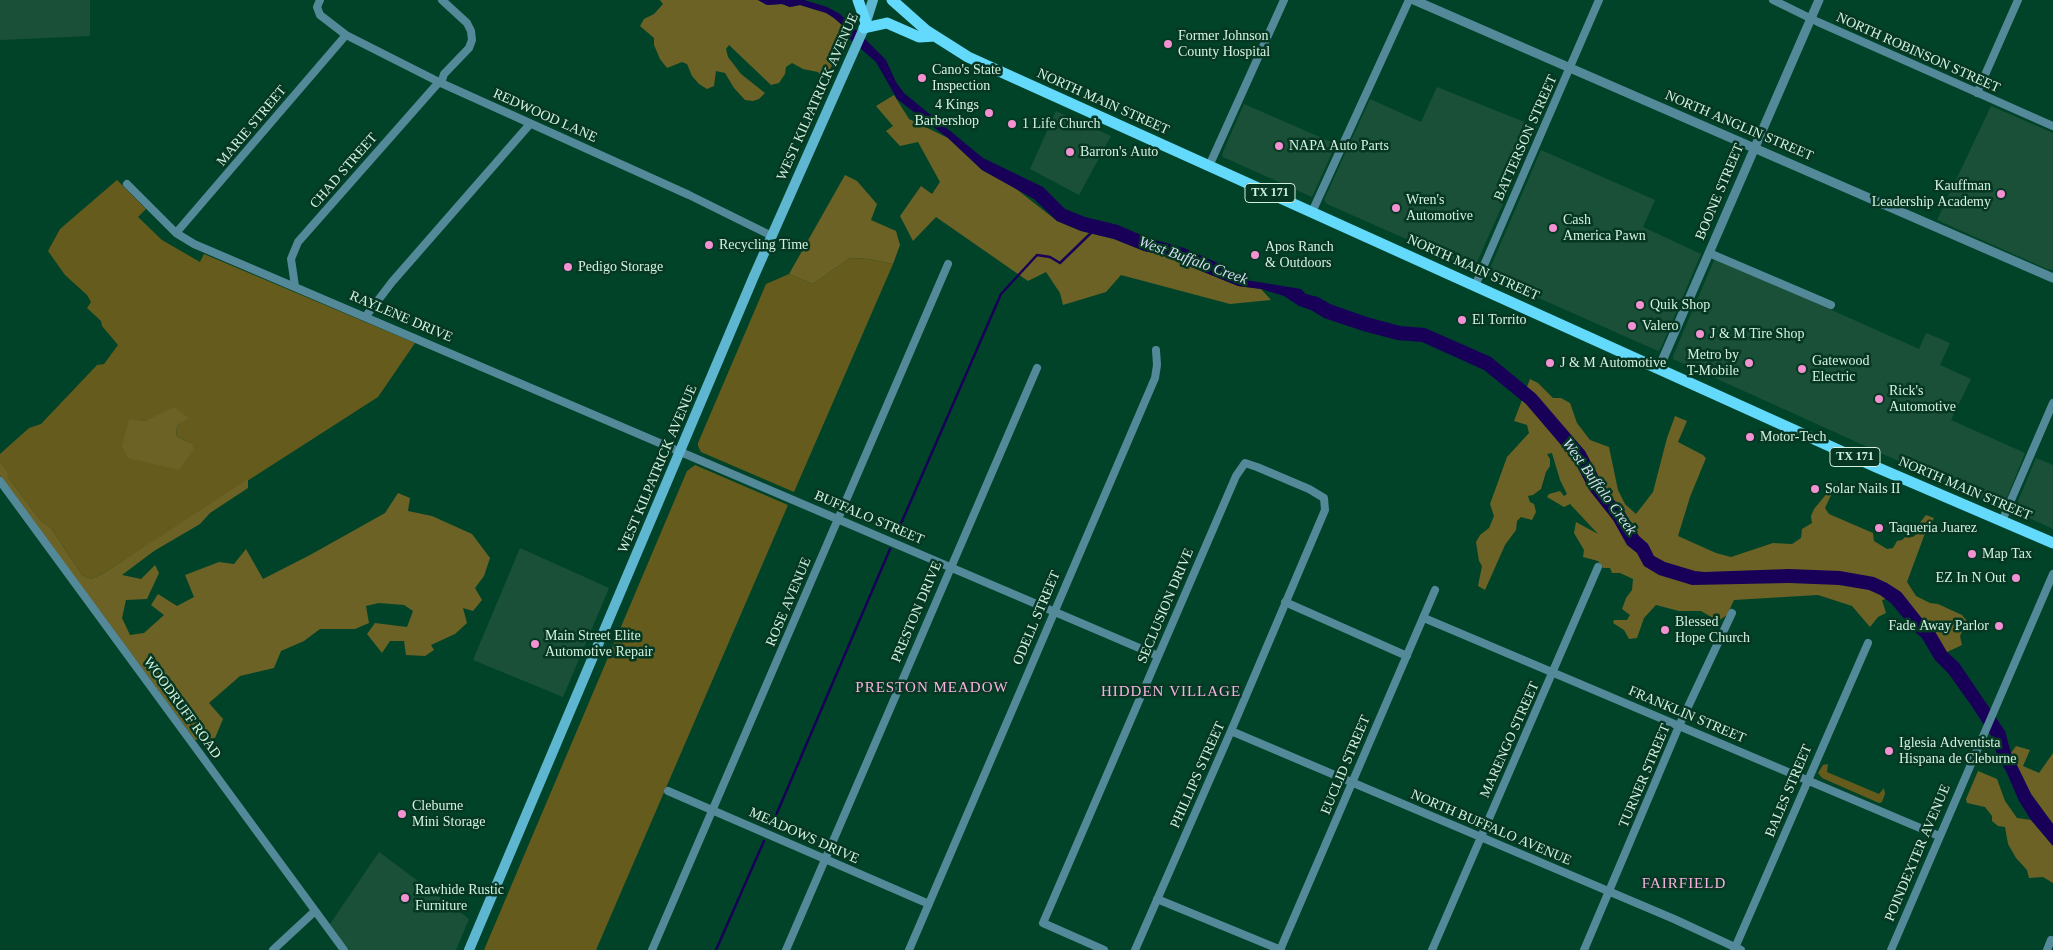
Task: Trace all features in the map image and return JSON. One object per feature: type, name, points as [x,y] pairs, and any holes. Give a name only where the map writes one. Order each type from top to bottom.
[{"type":"main road","points":[[858,0],[865,26],[887,23],[919,37],[935,36]]},
{"type":"main road","name":"WEST KILPATRICK AVENUE","points":[[469,950],[576,694],[772,236],[865,26],[873,0]]},
{"type":"main road","name":"NORTH MAIN STREET","points":[[892,0],[935,36],[968,58],[2053,543]]},
{"type":"street","name":"CHAD STREET","points":[[295,286],[291,258],[298,242],[468,48],[472,40],[471,31],[467,23],[442,0]]},
{"type":"street","points":[[1209,166],[1284,0]]},
{"type":"street","points":[[1312,212],[1409,0]]},
{"type":"street","name":"NORTH ANGLIN STREET","points":[[1414,0],[2053,278]]},
{"type":"street","name":"BATTERSON STREET","points":[[1475,286],[1599,0]]},
{"type":"street","name":"NORTH ROBINSON STREET","points":[[1773,0],[2053,126]]},
{"type":"street","name":"BOONE STREET","points":[[1659,368],[1819,0]]},
{"type":"street","points":[[1977,92],[2018,0]]},
{"type":"street","name":"REDWOOD LANE","points":[[318,4],[320,15],[346,35],[440,82],[689,195],[772,236]]},
{"type":"street","name":"MARIE STREET","points":[[176,233],[346,35]]},
{"type":"street","points":[[366,316],[392,282],[530,124]]},
{"type":"street","name":"RAYLENE DRIVE","points":[[127,184],[176,233],[194,244],[681,451]]},
{"type":"street","points":[[1709,253],[1831,305]]},
{"type":"street","name":"ROSE AVENUE","points":[[652,950],[948,264]]},
{"type":"street","name":"ODELL STREET","points":[[909,950],[1155,378],[1157,365],[1156,350]]},
{"type":"street","name":"PRESTON DRIVE","points":[[786,950],[1037,368]]},
{"type":"street","points":[[2002,521],[2053,403]]},
{"type":"street","name":"BUFFALO STREET","points":[[681,451],[1158,656]]},
{"type":"street","name":"SECLUSION DRIVE","points":[[1104,950],[1043,923],[1236,476],[1245,464],[1257,467],[1310,489],[1324,498]]},
{"type":"street","name":"WOODRUFF ROAD","points":[[0,481],[344,950]]},
{"type":"street","name":"PHILLIPS STREET","points":[[1135,950],[1325,510],[1324,498]]},
{"type":"street","name":"MARENGO STREET","points":[[1432,950],[1598,567]]},
{"type":"street","name":"POINDEXTER AVENUE","points":[[1891,950],[2053,574]]},
{"type":"street","name":"EUCLID STREET","points":[[1281,950],[1424,618],[1434,590]]},
{"type":"street","points":[[1285,602],[1407,656]]},
{"type":"street","name":"TURNER STREET","points":[[1584,950],[1679,726],[1732,612]]},
{"type":"street","name":"FRANKLIN STREET","points":[[1424,618],[1939,836]]},
{"type":"street","name":"BALES STREET","points":[[1737,949],[1868,643]]},
{"type":"street","name":"NORTH BUFFALO AVENUE","points":[[1231,731],[1609,892],[1737,949]]},
{"type":"street","name":"MEADOWS DRIVE","points":[[668,791],[929,904]]},
{"type":"street","points":[[1157,899],[1281,950]]},
{"type":"street","points":[[273,950],[315,911]]},
{"type":"street","points":[[2047,950],[2051,940]]},
{"type":"shaded area","points":[[0,0],[90,0],[90,36],[0,40]]},
{"type":"shaded area","points":[[660,0],[758,0],[767,5],[782,4],[790,7],[800,5],[827,13],[834,18],[842,25],[844,39],[827,76],[821,76],[818,72],[803,69],[792,63],[786,67],[785,74],[779,83],[771,85],[729,45],[726,49],[728,57],[741,74],[765,93],[759,99],[753,101],[745,100],[734,88],[725,73],[716,71],[714,86],[707,89],[692,76],[687,64],[682,62],[667,68],[660,59],[654,45],[654,38],[640,26],[644,19],[654,14],[663,4]]},
{"type":"shaded area","points":[[1437,87],[1537,127],[1474,269],[1327,204],[1324,200],[1370,99],[1421,122]]},
{"type":"shaded area","points":[[894,95],[909,119],[948,138],[982,170],[1015,188],[1057,221],[1081,231],[1114,239],[1144,251],[1162,255],[1238,286],[1261,289],[1271,300],[1230,304],[1121,275],[1106,292],[1063,305],[1060,293],[1046,272],[1028,281],[936,217],[913,241],[900,216],[921,186],[932,194],[940,182],[918,142],[900,146],[886,131],[893,126],[876,106]]},
{"type":"shaded area","points":[[1244,104],[1336,144],[1312,197],[1223,157],[1222,154]]},
{"type":"shaded area","name":"Kauffman Leadership Academy","points":[[1991,106],[2053,133],[2053,270],[1937,220]]},
{"type":"shaded area","name":"Barron's Auto","points":[[1056,111],[1111,136],[1079,195],[1030,169]]},
{"type":"shaded area","points":[[1541,150],[1655,200],[1643,227],[1701,254],[1661,348],[1658,351],[1487,275]]},
{"type":"shaded area","points":[[845,175],[857,181],[877,204],[871,220],[896,231],[900,245],[893,264],[869,259],[850,258],[813,284],[789,274]]},
{"type":"shaded area","points":[[117,180],[146,209],[138,217],[162,240],[200,262],[204,254],[415,343],[378,397],[104,573],[91,579],[82,575],[51,528],[41,521],[8,477],[0,463],[0,454],[29,428],[41,424],[97,365],[104,364],[118,345],[102,326],[101,321],[87,308],[91,302],[87,295],[65,275],[48,251],[60,229]],"holes":[[[155,417],[188,418],[177,426],[176,436],[192,444],[129,420],[145,421]]]},
{"type":"shaded area","points":[[850,258],[869,259],[893,264],[794,492],[701,452],[698,443],[766,284],[789,274],[813,284]]},
{"type":"shaded area","points":[[1715,258],[1919,349],[1926,333],[1950,343],[1940,365],[1971,379],[1951,420],[2025,453],[2004,505],[1998,506],[1673,359]]},
{"type":"shaded area","points":[[1530,379],[1538,383],[1553,398],[1561,398],[1570,403],[1577,423],[1590,440],[1609,447],[1618,490],[1625,504],[1636,514],[1653,492],[1667,438],[1675,416],[1687,421],[1678,442],[1706,458],[1690,497],[1678,536],[1716,553],[1731,557],[1773,543],[1792,544],[1801,538],[1802,529],[1812,523],[1811,516],[1814,509],[1828,492],[1833,491],[1825,508],[1829,514],[1873,533],[1874,541],[1887,549],[1893,548],[1897,541],[1902,540],[1907,535],[1913,537],[1920,531],[1918,525],[1926,515],[1934,518],[1924,536],[1907,582],[1916,596],[1962,615],[1967,621],[1960,636],[1962,645],[1945,653],[1889,598],[1882,600],[1886,613],[1878,617],[1870,627],[1852,606],[1818,595],[1734,600],[1727,615],[1718,621],[1701,611],[1679,611],[1656,605],[1644,618],[1637,638],[1629,639],[1624,630],[1613,623],[1614,620],[1627,620],[1630,615],[1622,609],[1626,598],[1632,590],[1633,579],[1620,573],[1612,573],[1610,568],[1603,568],[1598,561],[1583,557],[1584,550],[1574,533],[1576,522],[1598,534],[1570,504],[1564,507],[1547,497],[1549,494],[1560,491],[1564,496],[1567,494],[1560,480],[1552,453],[1547,454],[1550,459],[1550,466],[1546,472],[1541,489],[1528,496],[1530,502],[1534,504],[1536,512],[1532,520],[1521,517],[1517,521],[1516,530],[1505,545],[1485,590],[1478,586],[1482,566],[1479,561],[1476,542],[1480,535],[1489,528],[1494,516],[1490,504],[1507,457],[1529,433],[1527,425],[1514,421]]},
{"type":"shaded area","points":[[174,407],[189,418],[177,426],[176,436],[192,444],[194,449],[179,470],[128,458],[122,447],[129,419],[145,421]]},
{"type":"shaded area","points":[[2036,458],[2053,465],[2053,529],[2014,511]]},
{"type":"shaded area","points":[[0,463],[7,471],[8,477],[41,521],[51,528],[82,575],[91,579],[104,573],[248,479],[248,488],[210,513],[200,524],[154,551],[122,575],[141,579],[155,565],[159,573],[147,599],[126,600],[122,618],[130,635],[144,633],[164,615],[151,605],[158,594],[177,606],[194,597],[185,575],[219,562],[234,564],[246,549],[263,579],[385,513],[398,493],[410,498],[408,511],[432,516],[472,534],[490,558],[484,576],[475,588],[482,600],[473,611],[463,608],[467,623],[455,634],[431,645],[434,650],[425,656],[406,655],[404,641],[390,641],[382,653],[367,634],[375,623],[407,627],[413,611],[404,605],[379,603],[366,606],[369,623],[355,629],[320,629],[304,641],[281,651],[274,668],[240,676],[209,703],[223,719],[215,738],[195,740],[0,476]]},
{"type":"shaded area","points":[[695,465],[788,505],[596,950],[484,950],[687,471]]},
{"type":"shaded area","points":[[520,548],[609,588],[563,697],[473,660]]},
{"type":"shaded area","points":[[2016,746],[2030,750],[2023,766],[2039,773],[2053,753],[2053,824],[2031,794],[2011,753]]},
{"type":"shaded area","points":[[1828,764],[1827,772],[1879,794],[1884,788],[1885,794],[1882,802],[1879,803],[1822,778],[1818,773],[1823,765]]},
{"type":"shaded area","points":[[1978,771],[1997,779],[2005,801],[2017,818],[2031,820],[2053,846],[2053,883],[2043,877],[2029,878],[2027,870],[2016,858],[2008,844],[2005,827],[1998,826],[1992,821],[1992,816],[1985,807],[1967,803],[1966,799]]},
{"type":"shaded area","points":[[379,852],[469,919],[456,950],[349,950],[330,924]]},
{"type":"water","name":"West Buffalo Creek","points":[[758,0],[804,0],[827,7],[840,14],[886,60],[896,82],[904,93],[983,158],[1043,187],[1065,209],[1085,217],[1118,225],[1148,238],[1184,248],[1225,266],[1246,280],[1301,289],[1306,294],[1367,317],[1400,326],[1425,328],[1491,357],[1536,394],[1585,451],[1602,483],[1624,511],[1639,536],[1648,544],[1654,556],[1665,562],[1704,572],[1789,569],[1840,571],[1874,577],[1901,592],[1924,621],[1933,628],[1947,652],[1959,663],[2005,731],[2011,753],[2031,794],[2053,824],[2053,846],[2031,820],[2019,801],[1998,758],[1992,737],[1971,705],[1948,673],[1935,660],[1922,638],[1891,603],[1880,595],[1869,590],[1839,585],[1789,583],[1692,585],[1659,575],[1644,566],[1637,553],[1627,545],[1613,520],[1590,491],[1573,459],[1526,404],[1484,370],[1422,342],[1397,340],[1363,331],[1324,318],[1311,310],[1299,306],[1284,296],[1261,289],[1238,286],[1162,255],[1144,251],[1114,239],[1081,231],[1057,221],[1034,199],[982,170],[948,138],[897,99],[876,62],[844,34],[842,25],[834,18],[826,13],[800,5],[790,7],[782,4],[767,5]]},
{"type":"waterway","points":[[896,535],[1001,294],[1037,255],[1050,257],[1060,263],[1092,232]]},
{"type":"waterway","points":[[771,827],[890,549]]},
{"type":"waterway","points":[[716,950],[764,841]]},
{"type":"place","name":"Former Johnson County Hospital","points":[[1168,44]]},
{"type":"place","name":"Cano's State Inspection","points":[[922,78]]},
{"type":"place","name":"4 Kings Barbershop","points":[[989,113]]},
{"type":"place","name":"1 Life Church","points":[[1012,124]]},
{"type":"place","name":"NAPA Auto Parts","points":[[1279,146]]},
{"type":"place","name":"Barron's Auto","points":[[1070,152]]},
{"type":"place","name":"Kauffman Leadership Academy","points":[[2001,194]]},
{"type":"place","name":"Wren's Automotive","points":[[1396,208]]},
{"type":"place","name":"Cash America Pawn","points":[[1553,228]]},
{"type":"place","name":"Recycling Time","points":[[709,245]]},
{"type":"place","name":"Apos Ranch & Outdoors","points":[[1255,255]]},
{"type":"place","name":"Pedigo Storage","points":[[568,267]]},
{"type":"place","name":"Quik Shop","points":[[1640,305]]},
{"type":"place","name":"El Torrito","points":[[1462,320]]},
{"type":"place","name":"Valero","points":[[1632,326]]},
{"type":"place","name":"J & M Tire Shop","points":[[1700,334]]},
{"type":"place","name":"J & M Automotive","points":[[1550,363]]},
{"type":"place","name":"Metro by T-Mobile","points":[[1749,363]]},
{"type":"place","name":"Gatewood Electric","points":[[1802,369]]},
{"type":"place","name":"Rick's Automotive","points":[[1879,399]]},
{"type":"place","name":"Motor-Tech","points":[[1750,437]]},
{"type":"place","name":"Solar Nails II","points":[[1815,489]]},
{"type":"place","name":"Taqueria Juarez","points":[[1879,528]]},
{"type":"place","name":"Map Tax","points":[[1972,554]]},
{"type":"place","name":"EZ In N Out","points":[[2016,578]]},
{"type":"place","name":"Fade Away Parlor","points":[[1999,626]]},
{"type":"place","name":"Blessed Hope Church","points":[[1665,630]]},
{"type":"place","name":"Main Street Elite Automotive Repair","points":[[535,644]]},
{"type":"place","name":"Iglesia Adventista Hispana de Cleburne","points":[[1889,751]]},
{"type":"place","name":"Cleburne Mini Storage","points":[[402,814]]},
{"type":"place","name":"Rawhide Rustic Furniture","points":[[405,898]]},
{"type":"district","name":"PRESTON MEADOW","points":[[932,688]]},
{"type":"district","name":"HIDDEN VILLAGE","points":[[1171,692]]},
{"type":"district","name":"FAIRFIELD","points":[[1684,884]]}]
